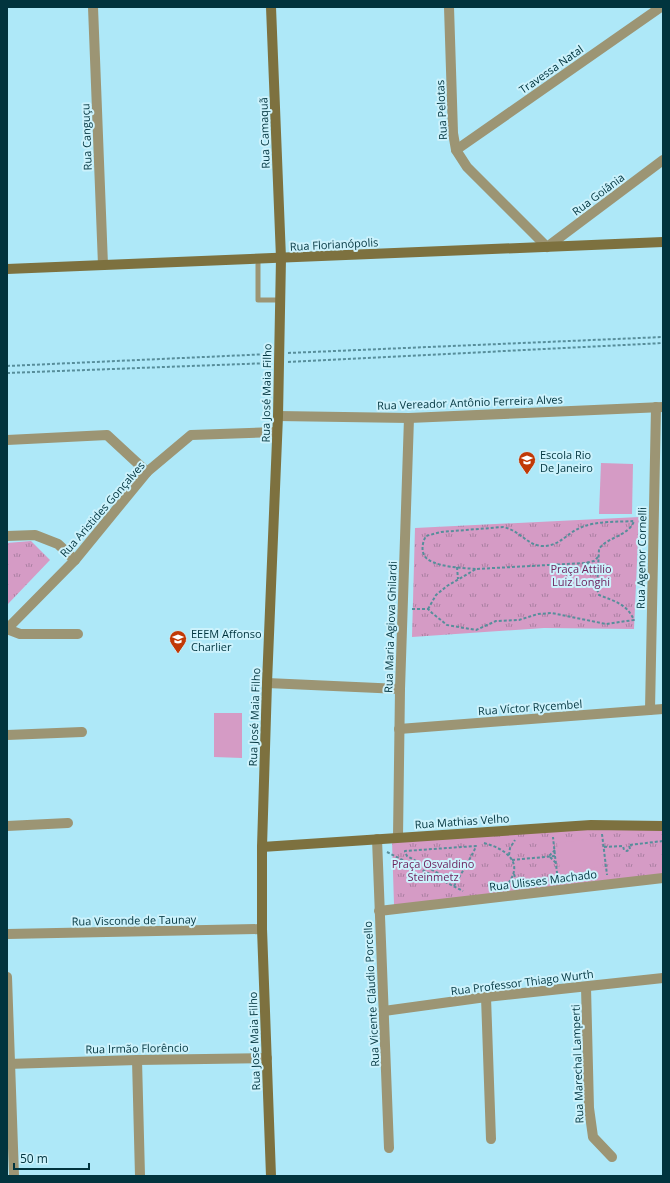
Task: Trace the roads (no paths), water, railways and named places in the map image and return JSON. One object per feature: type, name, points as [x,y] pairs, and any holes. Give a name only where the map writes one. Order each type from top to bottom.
[{"type":"street","name":"Rua Canguçu","points":[[93,7],[103,265]]},
{"type":"street","name":"Rua Camaquã","points":[[271,7],[281,258]]},
{"type":"street","name":"Rua Pelotas","points":[[449,7],[453,133],[456,150],[468,167],[547,247]]},
{"type":"street","name":"Travessa Natal","points":[[456,150],[661,7]]},
{"type":"street","name":"Rua Goiânia","points":[[547,247],[663,160]]},
{"type":"street","name":"Rua Florianópolis","points":[[7,269],[663,242]]},
{"type":"street","name":"Rua José Maia Filho","points":[[271,1176],[262,929],[262,847],[278,416],[281,258]]},
{"type":"street","name":"Rua Vereador Antônio Ferreira Alves","points":[[278,416],[409,418],[660,407]]},
{"type":"street","name":"Rua Agenor Cornelli","points":[[650,710],[660,407]]},
{"type":"street","name":"Rua Maria Agiova Ghilardi","points":[[398,837],[400,689],[409,418]]},
{"type":"street","name":"Rua Aristides Gonçalves","points":[[7,629],[75,560],[147,472],[191,435],[277,432]]},
{"type":"street","points":[[7,440],[107,435],[147,472]]},
{"type":"street","points":[[7,536],[35,535],[58,544],[75,560]]},
{"type":"street","points":[[7,629],[20,634],[78,634]]},
{"type":"street","points":[[267,683],[400,689]]},
{"type":"street","name":"Rua Víctor Rycembel","points":[[399,729],[663,709]]},
{"type":"street","points":[[7,734],[82,732]]},
{"type":"street","points":[[7,826],[68,823]]},
{"type":"street","name":"Rua Mathias Velho","points":[[262,847],[591,825],[663,826]]},
{"type":"street","name":"Rua Vicente Cláudio Porcello","points":[[377,839],[389,1148]]},
{"type":"street","name":"Rua Ulisses Machado","points":[[379,911],[663,878]]},
{"type":"street","name":"Rua Visconde de Taunay","points":[[7,934],[262,929]]},
{"type":"street","points":[[7,977],[8,1064],[14,1176]]},
{"type":"street","name":"Rua Professor Thiago Wurth","points":[[384,1011],[486,997],[663,978]]},
{"type":"street","name":"Rua Marechal Lamperti","points":[[586,986],[589,1108],[593,1137],[612,1157]]},
{"type":"street","points":[[486,997],[491,1139]]},
{"type":"street","name":"Rua Irmão Florêncio","points":[[8,1064],[267,1058]]},
{"type":"street","points":[[137,1060],[140,1176]]},
{"type":"lane","points":[[258,259],[258,300],[280,300]]},
{"type":"place","name":"Escola Rio De Janeiro","points":[[527,475]]},
{"type":"place","name":"EEEM Affonso Charlier","points":[[178,654]]},
{"type":"park label","name":"Praça Attilio Luiz Longhi","points":[[581,574]]},
{"type":"park label","name":"Praça Osvaldino Steinmetz","points":[[433,869]]}]
